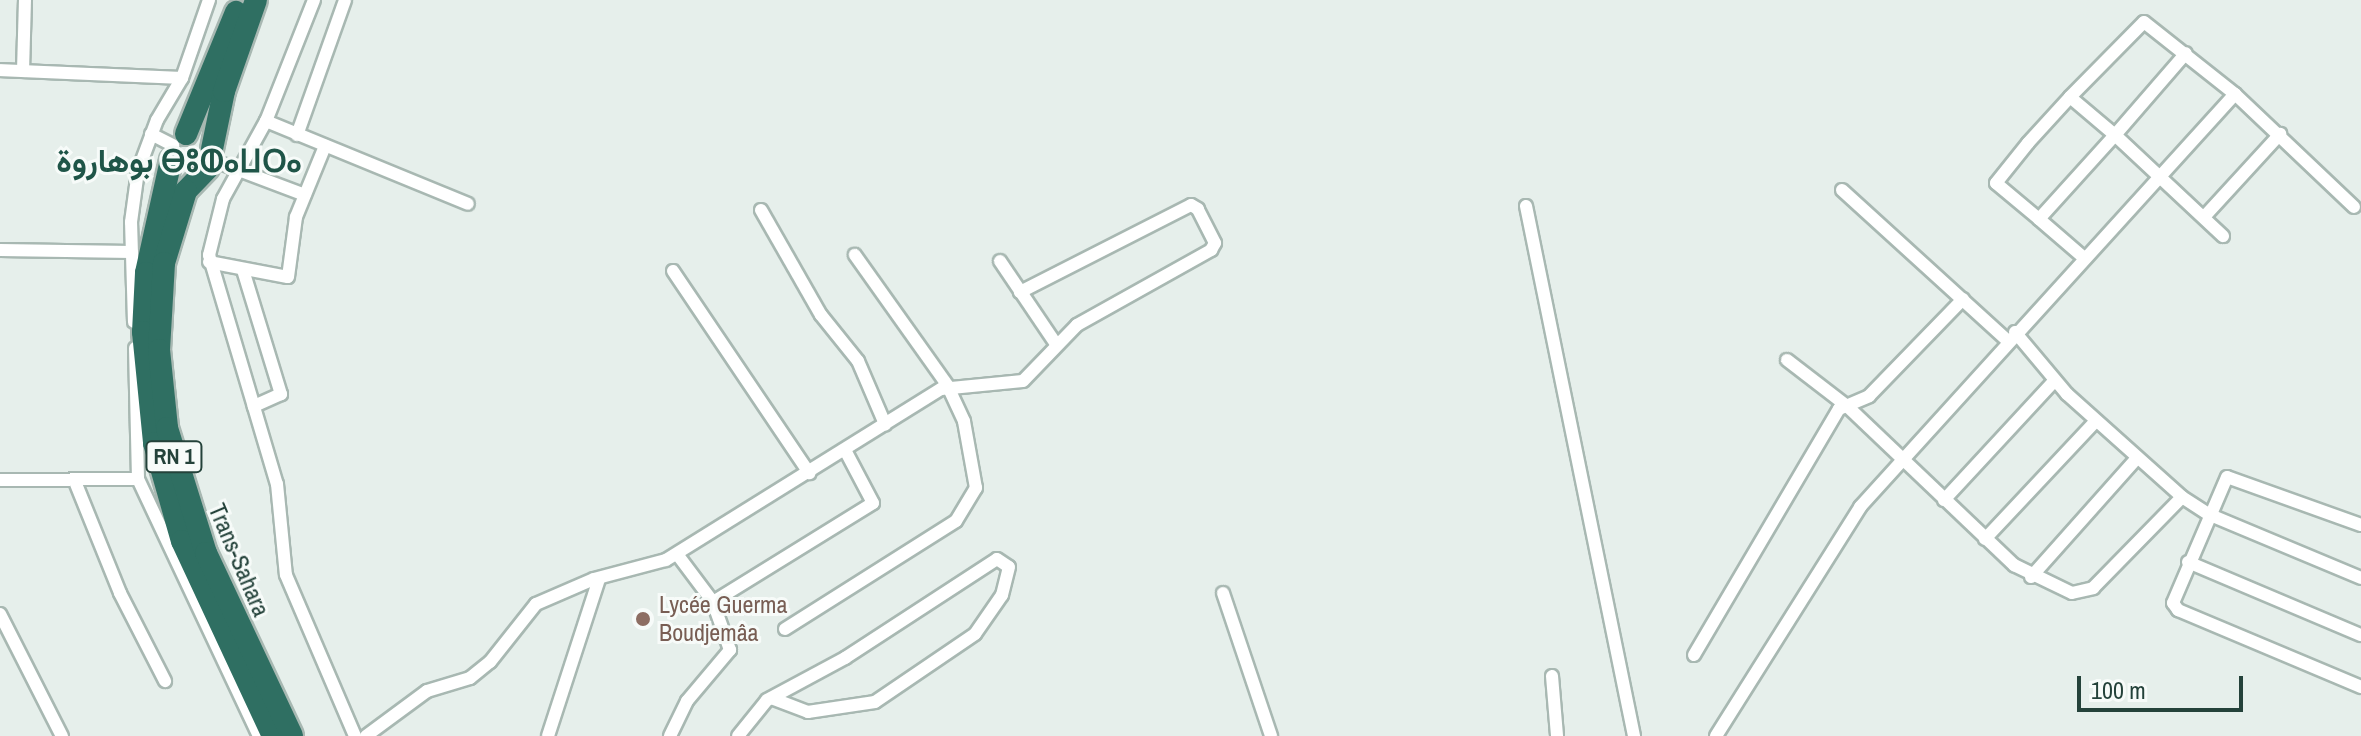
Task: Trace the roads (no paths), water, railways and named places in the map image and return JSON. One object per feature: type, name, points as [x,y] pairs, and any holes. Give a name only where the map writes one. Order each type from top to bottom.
[{"type":"highway","name":"Trans-Sahara","points":[[241,0],[176,146],[146,273],[144,356],[154,443],[182,541],[273,736]]},
{"type":"highway","name":"Trans-Sahara","points":[[256,0],[224,91],[211,159],[186,191],[164,263],[159,350],[167,428],[206,553],[292,736]]},
{"type":"highway","points":[[204,137],[211,159],[197,175],[184,175],[176,146],[204,137]]},
{"type":"street","points":[[23,71],[25,0]]},
{"type":"street","points":[[209,0],[182,78],[151,134],[138,171],[132,252],[138,479],[259,736]]},
{"type":"street","points":[[314,0],[266,121],[223,199],[209,262],[281,505],[286,575],[355,736]]},
{"type":"street","points":[[297,135],[345,0]]},
{"type":"street","points":[[2083,257],[1996,180],[2070,97],[2144,22],[2235,94],[2354,207]]},
{"type":"street","points":[[2039,219],[2186,53]]},
{"type":"street","points":[[0,70],[182,78]]},
{"type":"street","points":[[1716,736],[1823,557],[1901,460],[2083,257],[2235,94]]},
{"type":"street","points":[[2070,97],[2223,236]]},
{"type":"street","points":[[266,121],[468,204]]},
{"type":"street","points":[[151,134],[176,146]]},
{"type":"street","points":[[2204,217],[2280,134]]},
{"type":"street","points":[[209,262],[288,277],[292,239],[305,195],[325,146]]},
{"type":"street","points":[[211,159],[305,195]]},
{"type":"street","points":[[1842,190],[1963,299],[2011,336],[2136,459],[2182,497],[2208,514],[2361,578]]},
{"type":"street","points":[[366,736],[427,691],[470,678],[490,662],[536,604],[599,579],[677,554],[948,386],[1014,385],[1030,376],[1056,344],[1077,325],[1211,250],[1215,243],[1198,209],[1191,205],[1141,226],[1020,292]]},
{"type":"street","points":[[1526,206],[1634,736]]},
{"type":"street","points":[[761,210],[821,315],[858,361],[885,424]]},
{"type":"street","points":[[0,250],[132,252]]},
{"type":"street","points":[[785,629],[956,521],[968,507],[976,488],[973,454],[948,386],[855,255]]},
{"type":"street","points":[[1000,261],[1056,344]]},
{"type":"street","points":[[243,270],[281,394],[254,406]]},
{"type":"street","points":[[673,271],[809,473]]},
{"type":"street","points":[[1694,655],[1802,468],[1847,406],[1869,396],[1963,299]]},
{"type":"street","points":[[1787,360],[1847,406],[1985,539],[2031,577],[2072,593],[2093,588],[2182,497]]},
{"type":"street","points":[[1944,500],[2055,380]]},
{"type":"street","points":[[1985,539],[2096,421]]},
{"type":"street","points":[[713,602],[873,503],[845,450]]},
{"type":"street","points":[[2031,577],[2136,459]]},
{"type":"street","points":[[2361,525],[2233,475],[2222,483],[2174,596],[2178,610],[2361,687]]},
{"type":"street","points":[[74,479],[120,593],[165,681]]},
{"type":"street","points":[[0,480],[138,479]]},
{"type":"street","points":[[670,736],[687,701],[729,655],[726,628],[713,602],[677,554]]},
{"type":"street","points":[[738,736],[754,710],[772,698],[866,645],[997,559],[1009,567],[1002,595],[975,634],[875,702],[808,712],[772,698]]},
{"type":"street","points":[[2188,562],[2361,635]]},
{"type":"street","points":[[548,736],[599,579]]},
{"type":"street","points":[[1223,593],[1271,736]]},
{"type":"street","points":[[0,614],[62,736]]},
{"type":"street","points":[[1552,676],[1557,736]]},
{"type":"place","name":"Lycée Guerma Boudjemâa","points":[[643,619]]},
{"type":"district","name":"بوهاروة ⴱⵓⵀⴰⵡⵔⴰ","points":[[179,161]]}]
